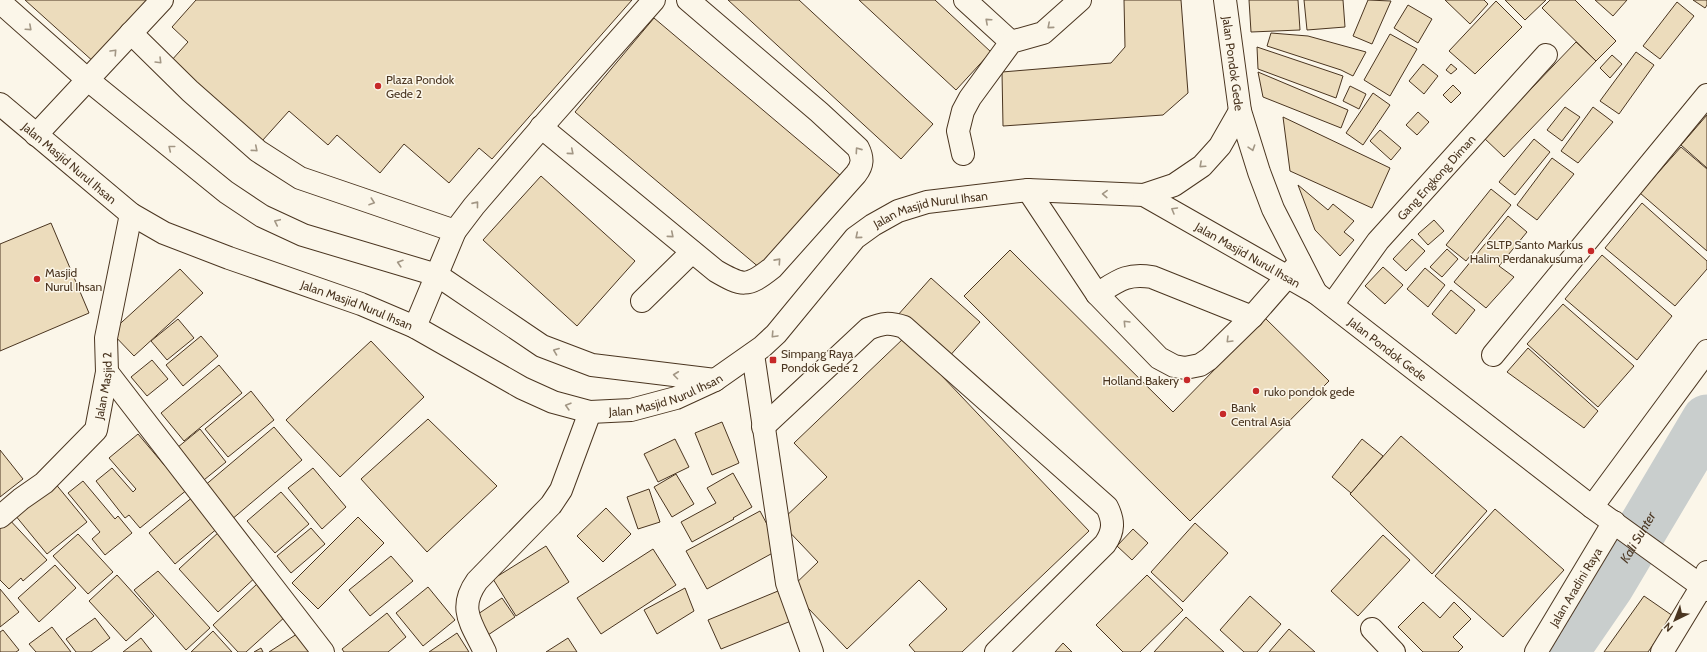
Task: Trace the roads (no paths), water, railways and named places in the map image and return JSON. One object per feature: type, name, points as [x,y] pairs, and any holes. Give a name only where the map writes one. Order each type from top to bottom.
[{"type":"main road","points":[[36,135],[162,0]]},
{"type":"main road","points":[[416,327],[455,231],[474,206],[541,127],[654,0]]},
{"type":"main road","points":[[541,127],[716,271],[735,282],[748,283],[760,278],[772,268],[851,180],[861,167],[862,155],[858,148],[813,107],[688,0]]},
{"type":"main road","points":[[965,0],[1011,42]]},
{"type":"main road","points":[[963,154],[958,130],[963,111],[970,98],[1011,42],[1042,33],[1080,0]]},
{"type":"main road","name":"Jalan Pondok Gede","points":[[1225,0],[1240,111],[1294,269],[1324,299],[1592,507],[1670,563],[1705,583]]},
{"type":"main road","points":[[0,2],[88,80],[226,192],[262,216],[302,235],[437,275],[542,346],[592,365],[715,380]]},
{"type":"main road","points":[[131,33],[190,91],[258,151],[300,178],[455,231]]},
{"type":"main road","name":"Gang Engkong Diman","points":[[1324,299],[1546,55]]},
{"type":"main road","points":[[1493,355],[1707,95]]},
{"type":"main road","name":"Jalan Masjid Nurul Ihsan","points":[[0,104],[131,214],[164,233],[229,258],[361,304],[416,327],[522,388],[553,402],[590,412],[631,410],[676,398],[715,380],[753,354],[776,334],[855,238],[873,224],[898,211],[928,202],[1028,190],[1144,195],[1294,269]]},
{"type":"main road","points":[[1144,195],[1174,185],[1202,166],[1220,146],[1240,111]]},
{"type":"main road","points":[[1028,190],[1097,294],[1159,358],[1174,366],[1185,368],[1200,365],[1209,359],[1252,317],[1294,269]]},
{"type":"main road","name":"Jalan Masjid 2","points":[[0,517],[21,499],[44,483],[96,430],[107,372],[106,338],[131,214]]},
{"type":"main road","points":[[642,301],[692,252]]},
{"type":"main road","points":[[1097,294],[1123,278],[1139,275],[1152,277],[1252,317]]},
{"type":"main road","points":[[763,427],[868,329],[880,324],[892,323],[904,327],[1107,507],[1112,518],[1113,528],[1110,537],[1105,544],[996,652]]},
{"type":"main road","points":[[1592,507],[1707,352]]},
{"type":"main road","points":[[753,354],[787,583],[812,652]]},
{"type":"main road","points":[[107,372],[322,652]]},
{"type":"main road","points":[[485,652],[468,615],[466,608],[467,599],[477,581],[551,505],[561,490],[590,412]]},
{"type":"main road","name":"Jalan Aradini Raya","points":[[1536,652],[1621,528]]},
{"type":"main road","points":[[1662,652],[1705,583]]},
{"type":"main road","points":[[1372,629],[1394,652]]},
{"type":"waterway","name":"Kali Sunter","points":[[1563,652],[1609,585],[1707,420]]},
{"type":"place","name":"Plaza Pondok Gede 2","points":[[378,86]]},
{"type":"place","name":"SLTP Santo Markus Halim Perdanakusuma","points":[[1591,251]]},
{"type":"place","name":"Masjid Nurul Ihsan","points":[[37,279]]},
{"type":"place","name":"Simpang Raya Pondok Gede 2","points":[[773,360]]},
{"type":"place","name":"Holland Bakery","points":[[1187,380]]},
{"type":"place","name":"ruko pondok gede","points":[[1256,391]]},
{"type":"place","name":"Bank Central Asia","points":[[1223,414]]}]
